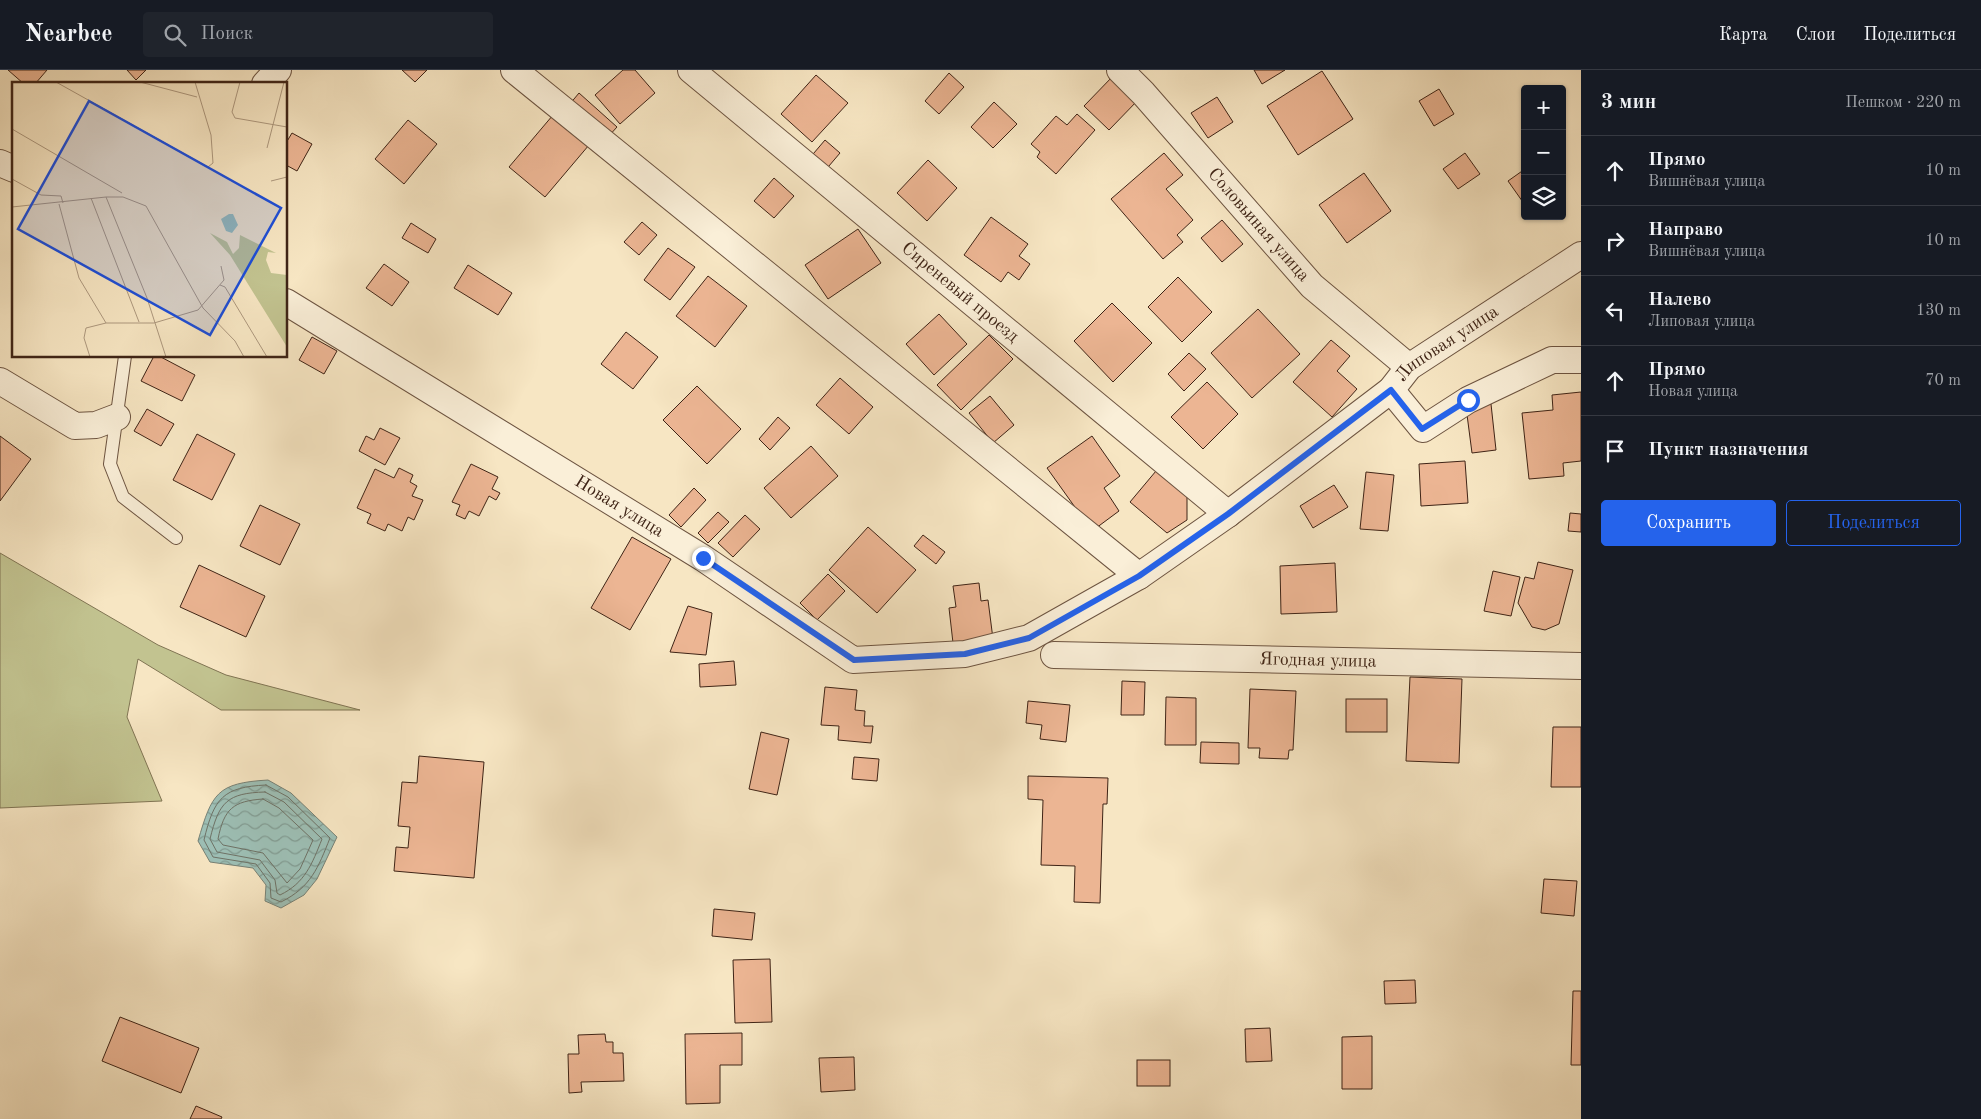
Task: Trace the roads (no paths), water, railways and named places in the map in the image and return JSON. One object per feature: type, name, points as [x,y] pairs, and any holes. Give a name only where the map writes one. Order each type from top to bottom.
[{"type":"street","points":[[267,82],[278,70]]},
{"type":"street","points":[[514,70],[1139,576]]},
{"type":"street","name":"Сиреневый проезд","points":[[691,70],[1228,514]]},
{"type":"street","name":"Соловьиная улица","points":[[1120,70],[1143,93],[1312,286],[1409,367]]},
{"type":"street","points":[[0,164],[12,168]]},
{"type":"street","name":"Липовая улица","points":[[965,654],[1029,638],[1139,576],[1228,514],[1391,390],[1409,367],[1581,255]]},
{"type":"street","name":"Новая улица","points":[[288,303],[703,558],[854,660],[965,654]]},
{"type":"street","points":[[1391,390],[1422,429],[1468,400],[1552,360],[1581,360]]},
{"type":"street","points":[[0,381],[75,426],[96,425],[117,417]]},
{"type":"street","name":"Ягодная улица","points":[[1054,654],[1581,666]]},
{"type":"lane","points":[[125,358],[110,464],[123,497],[176,538]]},
{"type":"water","points":[[268,780],[291,793],[337,837],[317,879],[304,895],[281,908],[265,901],[266,885],[253,868],[210,862],[198,841],[208,812],[219,794],[227,788],[238,784]]}]
